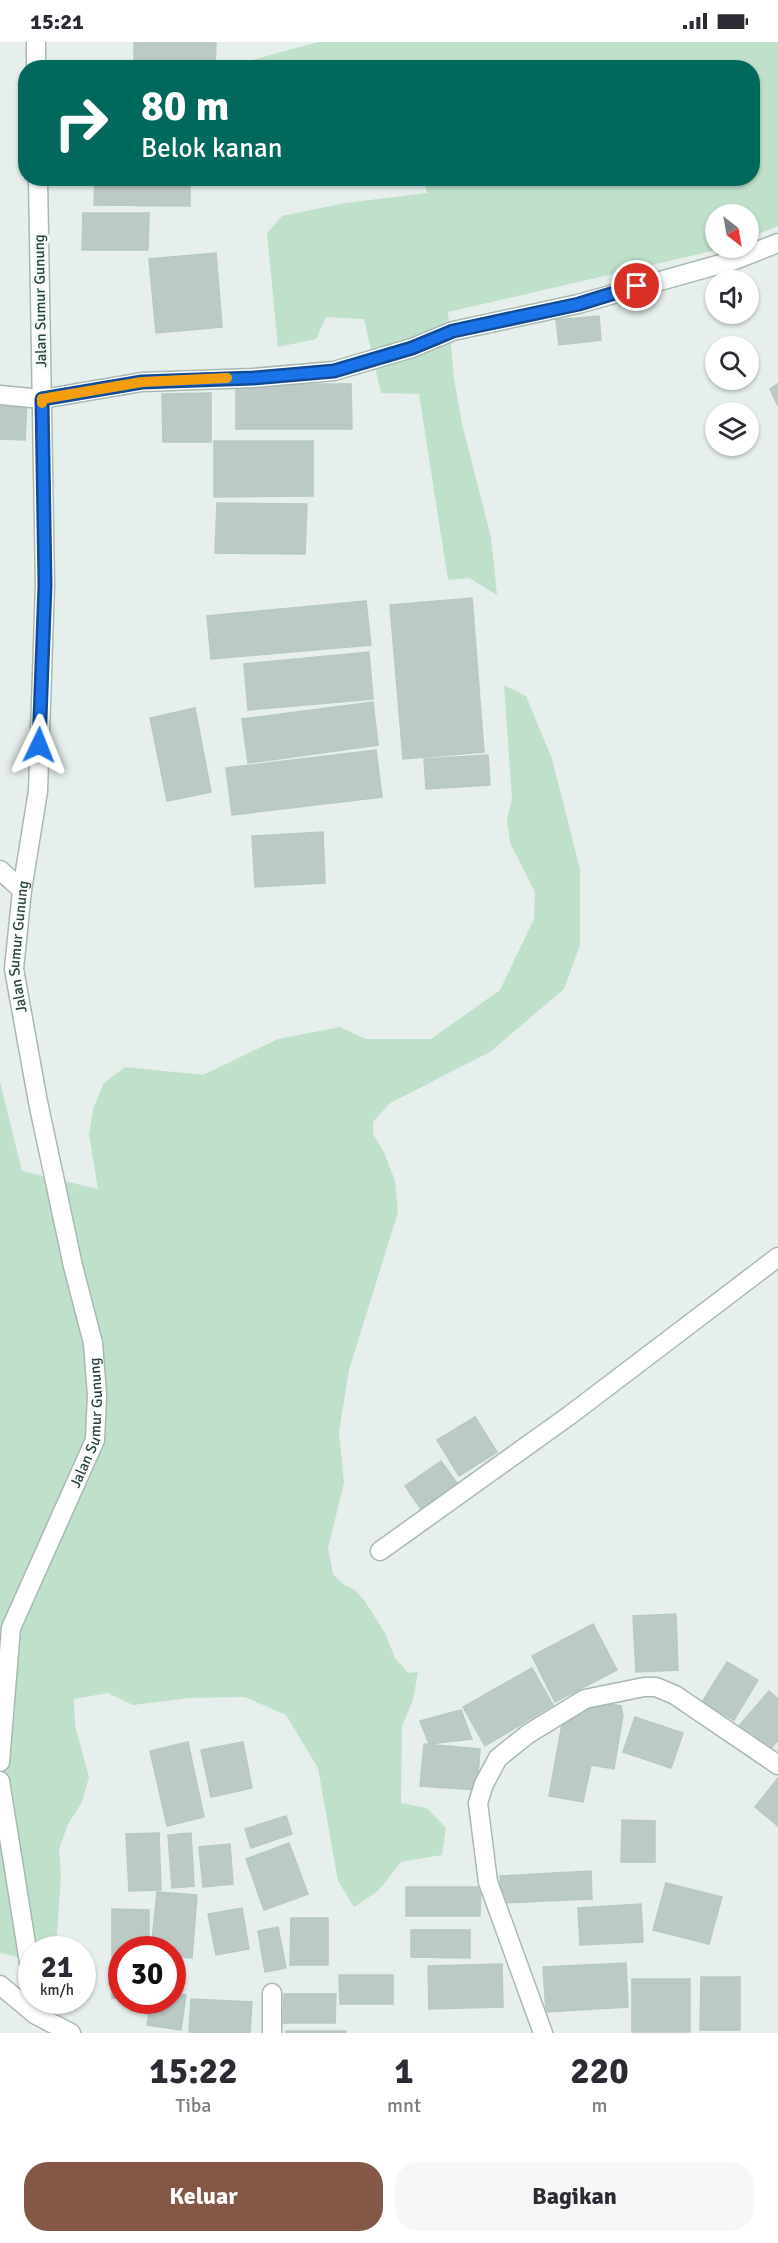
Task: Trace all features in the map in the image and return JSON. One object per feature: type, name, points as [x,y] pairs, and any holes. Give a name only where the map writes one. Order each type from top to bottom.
[{"type":"street","points":[[36,42],[36,60]]},
{"type":"street","name":"Jalan Sumur Gunung","points":[[0,1762],[11,1628],[96,1440],[97,1395],[93,1343],[73,1266],[38,1102],[14,969],[22,890],[38,791],[45,585],[38,186]]},
{"type":"street","points":[[0,395],[42,399],[142,382],[253,378],[334,371],[412,348],[453,331],[579,304],[735,260],[778,243]]},
{"type":"street","points":[[0,870],[22,890]]},
{"type":"street","points":[[380,1551],[570,1415],[778,1257]]},
{"type":"street","points":[[543,2033],[488,1882],[477,1803],[498,1758],[528,1734],[585,1699],[656,1687],[675,1695],[778,1765]]},
{"type":"street","points":[[0,1781],[25,1936]]},
{"type":"street","points":[[0,1985],[18,1997]]},
{"type":"street","points":[[272,1993],[272,2033]]},
{"type":"street","points":[[36,2014],[38,2033]]},
{"type":"street","points":[[44,2014],[71,2033]]},
{"type":"green space","points":[[318,42],[778,42],[778,226],[759,234],[759,204],[705,204],[705,253],[448,312],[454,378],[462,424],[491,537],[497,595],[469,578],[448,580],[419,394],[381,393],[364,319],[326,317],[316,339],[278,347],[267,233],[282,216],[345,203],[427,193],[426,186],[760,186],[760,60],[252,60]]},
{"type":"green space","points":[[504,685],[526,696],[552,759],[580,869],[580,945],[564,989],[490,1052],[390,1103],[373,1122],[373,1134],[384,1152],[395,1181],[398,1212],[349,1370],[339,1432],[344,1483],[328,1548],[333,1574],[343,1584],[355,1590],[364,1600],[385,1633],[395,1658],[408,1673],[418,1672],[413,1700],[402,1726],[401,1803],[427,1808],[446,1828],[442,1855],[401,1862],[378,1891],[354,1907],[338,1881],[318,1768],[286,1715],[245,1697],[190,1698],[133,1705],[108,1693],[74,1699],[75,1725],[89,1777],[82,1802],[68,1824],[59,1849],[61,1876],[57,1936],[18,1936],[18,1957],[0,1953],[0,1082],[22,1171],[98,1189],[89,1135],[93,1109],[104,1083],[125,1067],[203,1075],[278,1039],[340,1027],[366,1039],[431,1039],[500,990],[534,919],[535,892],[510,843],[507,820],[512,799]]},
{"type":"building","points":[[134,42],[216,42],[215,60],[134,60]]},
{"type":"building","points":[[95,186],[190,186],[190,206],[94,205]]},
{"type":"building","points":[[83,213],[149,213],[148,250],[82,250]]},
{"type":"building","points":[[216,253],[222,327],[156,333],[149,259]]},
{"type":"building","points":[[599,316],[601,340],[559,345],[556,320]]},
{"type":"building","points":[[236,384],[351,384],[352,429],[236,429]]},
{"type":"building","points":[[778,384],[778,406],[770,389]]},
{"type":"building","points":[[211,393],[211,442],[163,442],[162,394]]},
{"type":"building","points":[[0,401],[27,402],[25,440],[0,439]]},
{"type":"building","points":[[214,441],[313,441],[313,496],[214,497]]},
{"type":"building","points":[[217,503],[307,504],[305,554],[215,553]]},
{"type":"building","points":[[472,598],[484,752],[403,759],[390,605]]},
{"type":"building","points":[[366,601],[371,645],[211,659],[207,616]]},
{"type":"building","points":[[369,652],[373,699],[248,710],[244,664]]},
{"type":"building","points":[[373,702],[378,745],[248,763],[242,719]]},
{"type":"building","points":[[195,708],[211,792],[167,801],[150,718]]},
{"type":"building","points":[[376,750],[382,797],[232,815],[226,768]]},
{"type":"building","points":[[488,755],[490,785],[426,789],[424,759]]},
{"type":"building","points":[[323,832],[325,883],[255,887],[252,836]]},
{"type":"building","points":[[475,1417],[497,1452],[459,1476],[437,1440]]},
{"type":"building","points":[[441,1461],[460,1487],[423,1512],[405,1486]]},
{"type":"building","points":[[676,1614],[678,1670],[636,1672],[633,1616]]},
{"type":"building","points":[[593,1624],[617,1670],[555,1702],[532,1656]]},
{"type":"building","points":[[727,1662],[758,1680],[734,1720],[702,1702]]},
{"type":"building","points":[[532,1668],[553,1705],[485,1746],[463,1707]]},
{"type":"building","points":[[769,1691],[778,1699],[778,1740],[769,1751],[739,1726]]},
{"type":"building","points":[[604,1703],[621,1706],[623,1715],[614,1769],[591,1765],[583,1802],[549,1796],[563,1719],[584,1707]]},
{"type":"building","points":[[461,1710],[472,1739],[429,1744],[420,1721]]},
{"type":"building","points":[[635,1717],[683,1733],[671,1768],[623,1752]]},
{"type":"building","points":[[188,1742],[204,1817],[167,1826],[150,1751]]},
{"type":"building","points":[[243,1742],[252,1788],[211,1797],[201,1750]]},
{"type":"building","points":[[424,1744],[480,1749],[477,1790],[420,1786]]},
{"type":"building","points":[[778,1778],[778,1826],[755,1807]]},
{"type":"building","points":[[286,1816],[292,1834],[251,1848],[245,1829]]},
{"type":"building","points":[[622,1820],[655,1821],[655,1862],[621,1862]]},
{"type":"building","points":[[159,1833],[161,1890],[129,1891],[126,1834]]},
{"type":"building","points":[[191,1833],[194,1886],[172,1888],[168,1835]]},
{"type":"building","points":[[289,1843],[308,1894],[264,1910],[246,1859]]},
{"type":"building","points":[[230,1844],[233,1884],[203,1887],[199,1847]]},
{"type":"building","points":[[591,1871],[592,1899],[501,1903],[500,1876]]},
{"type":"building","points":[[666,1883],[722,1897],[709,1944],[653,1930]]},
{"type":"building","points":[[406,1887],[481,1887],[480,1916],[406,1916]]},
{"type":"building","points":[[157,1892],[197,1895],[192,1958],[186,1957],[186,1936],[152,1936]]},
{"type":"building","points":[[641,1904],[643,1942],[580,1945],[578,1908]]},
{"type":"building","points":[[242,1908],[249,1949],[216,1955],[208,1914]]},
{"type":"building","points":[[112,1909],[149,1910],[149,1936],[112,1936]]},
{"type":"building","points":[[291,1918],[328,1918],[328,1965],[290,1965]]},
{"type":"building","points":[[278,1927],[286,1968],[265,1972],[258,1931]]},
{"type":"building","points":[[411,1930],[470,1930],[470,1958],[411,1957]]},
{"type":"building","points":[[626,1963],[628,2007],[546,2012],[543,1967]]},
{"type":"building","points":[[502,1964],[503,2007],[429,2009],[428,1966]]},
{"type":"building","points":[[339,1975],[393,1975],[393,2004],[340,2004]]},
{"type":"building","points":[[701,1977],[740,1977],[740,2030],[700,2030]]},
{"type":"building","points":[[632,1979],[690,1979],[690,2032],[632,2032]]},
{"type":"building","points":[[284,1994],[336,1994],[335,2023],[283,2023]]},
{"type":"building","points":[[191,1999],[252,2002],[250,2033],[189,2032]]},
{"type":"building","points":[[149,2014],[183,2014],[181,2030],[147,2025]]},
{"type":"building","points":[[286,2031],[346,2031],[346,2033],[286,2033]]},
{"type":"slow traffic","points":[[42,403],[42,399],[142,382],[227,378]]},
{"type":"route","points":[[39,745],[45,585],[42,399],[142,382],[253,378],[334,371],[412,348],[453,331],[579,304],[637,286]]}]
